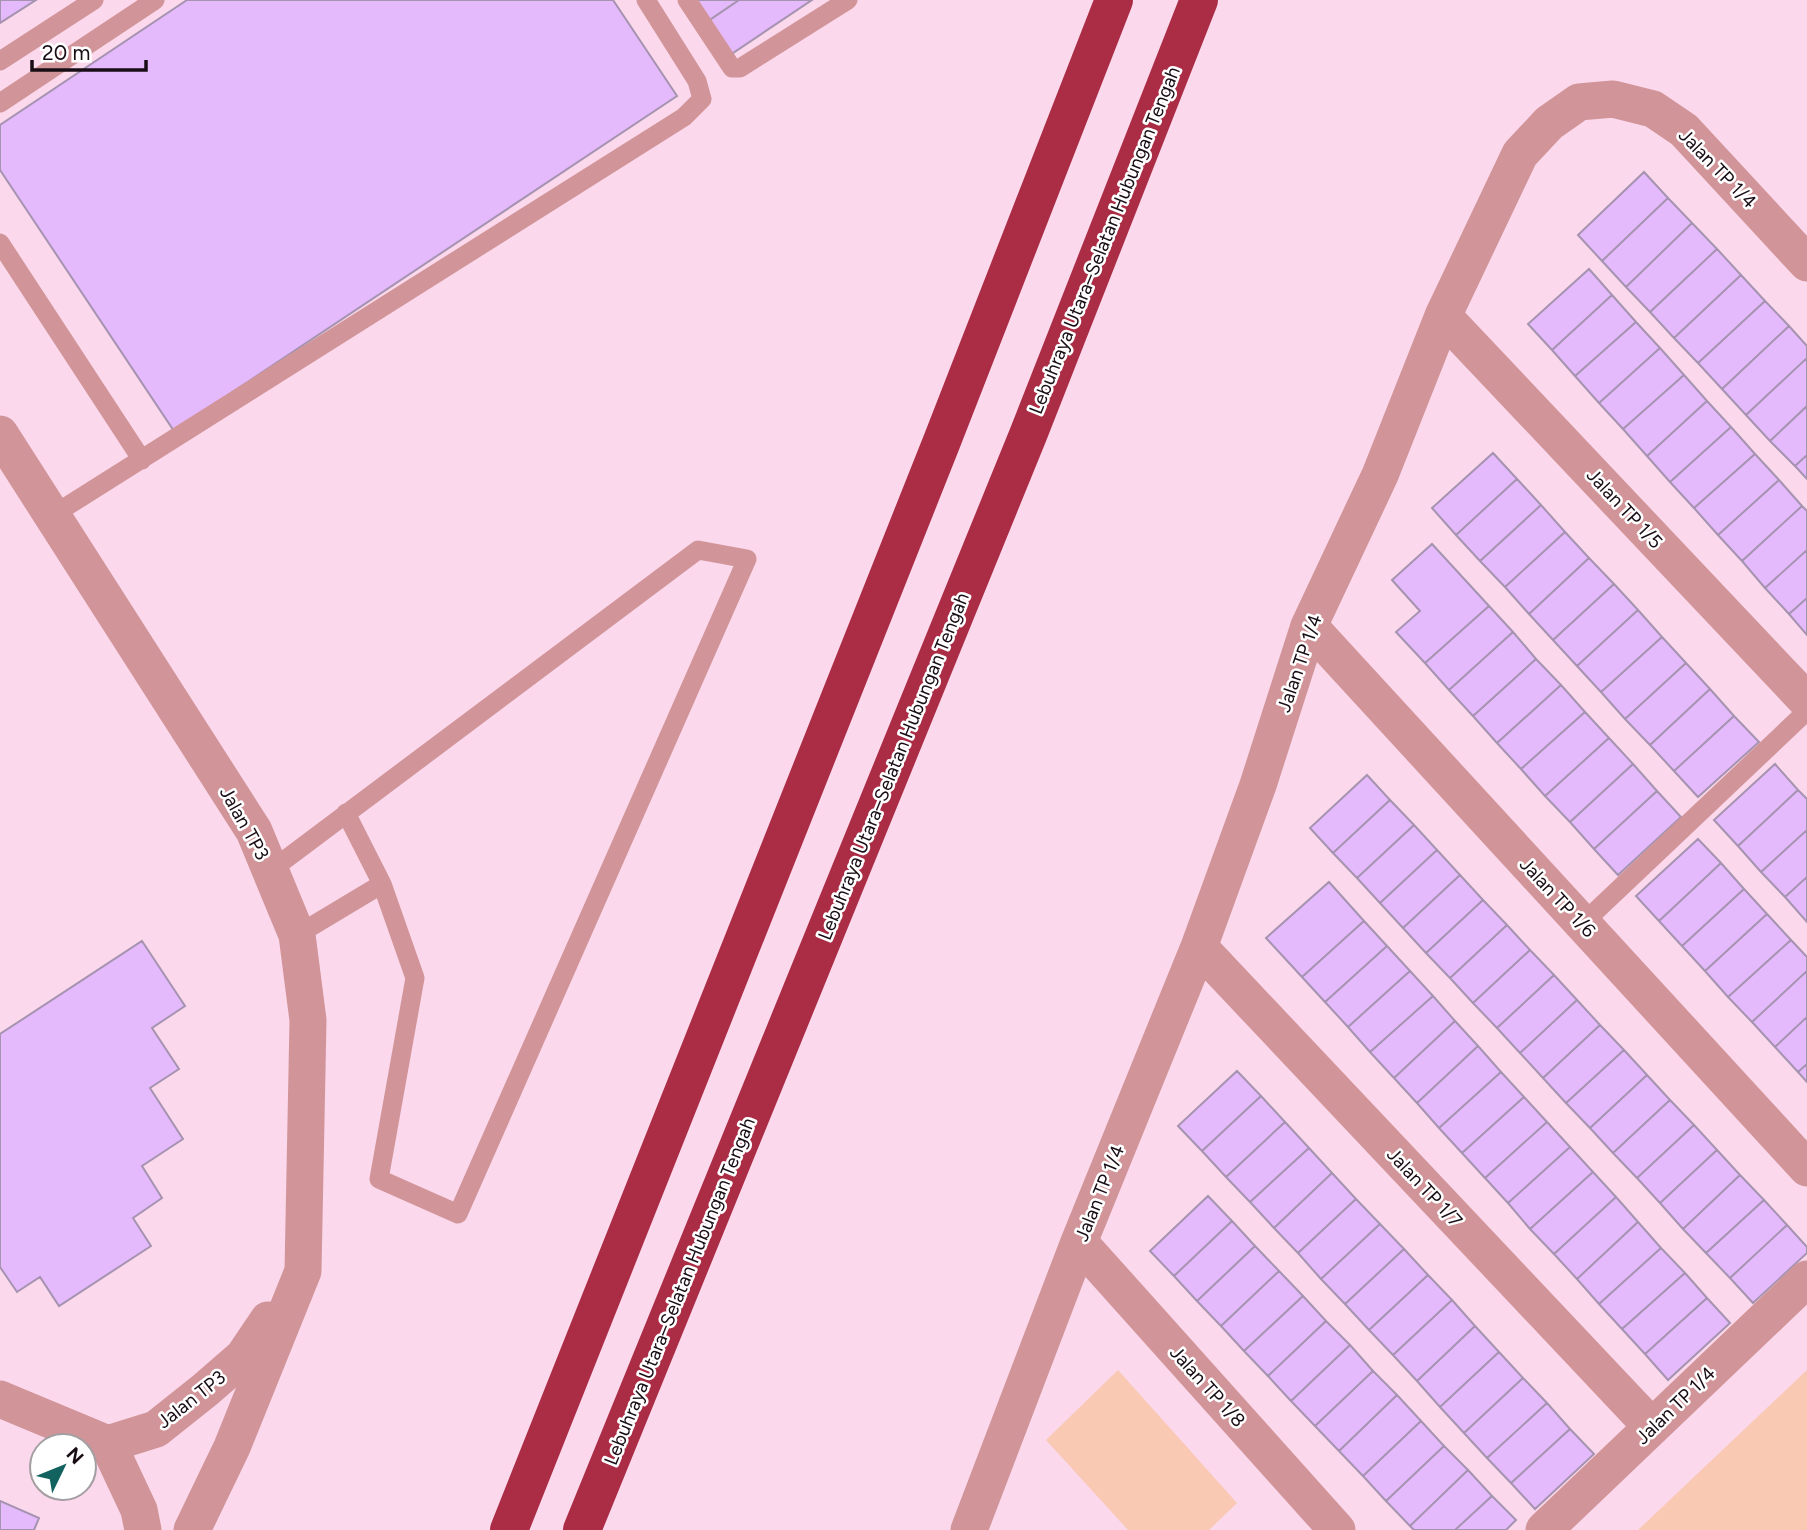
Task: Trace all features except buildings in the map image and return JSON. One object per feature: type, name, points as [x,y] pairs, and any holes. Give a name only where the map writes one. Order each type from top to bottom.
[{"type":"highway","points":[[509,1530],[942,441],[1114,0]]},
{"type":"highway","name":"Lebuhraya Utara–Selatan Hubungan Tengah","points":[[582,1530],[1028,435],[1199,0]]},
{"type":"street","name":"Jalan TP 1/4","points":[[969,1530],[1079,1242],[1199,947],[1258,785],[1309,626],[1380,475],[1443,316],[1520,154],[1549,123],[1579,102],[1613,99],[1653,108],[1684,130],[1807,262]]},
{"type":"street","name":"Jalan TP 1/5","points":[[1443,316],[1807,701]]},
{"type":"street","name":"Jalan TP3","points":[[0,433],[254,831],[297,935],[308,1020],[303,1271],[232,1447],[192,1530]]},
{"type":"street","name":"Jalan TP 1/6","points":[[1309,626],[1807,1168]]},
{"type":"street","name":"Jalan TP 1/7","points":[[1199,947],[1652,1427]]},
{"type":"street","name":"Jalan TP 1/8","points":[[1079,1242],[1337,1530]]},
{"type":"street","name":"Jalan TP3","points":[[108,1444],[156,1429],[243,1357],[303,1271]]},
{"type":"street","name":"Jalan TP 1/4","points":[[1544,1530],[1807,1279]]},
{"type":"street","points":[[0,1399],[108,1444],[139,1510],[143,1530]]},
{"type":"lane","points":[[0,61],[94,0]]},
{"type":"lane","points":[[0,103],[155,0]]},
{"type":"lane","points":[[53,515],[684,117],[702,99],[697,81],[646,0]]},
{"type":"lane","points":[[687,0],[732,68],[740,68],[848,0]]},
{"type":"lane","points":[[0,243],[142,460]]},
{"type":"lane","points":[[270,871],[346,813],[698,550],[747,559],[458,1214],[379,1179],[415,978],[382,884],[346,813]]},
{"type":"lane","points":[[1582,924],[1807,711]]},
{"type":"lane","points":[[297,935],[382,884]]},
{"type":"shaded area","points":[[1118,1370],[1237,1503],[1209,1530],[1128,1530],[1046,1440]]},
{"type":"shaded area","points":[[1807,1370],[1807,1530],[1638,1530]]}]
